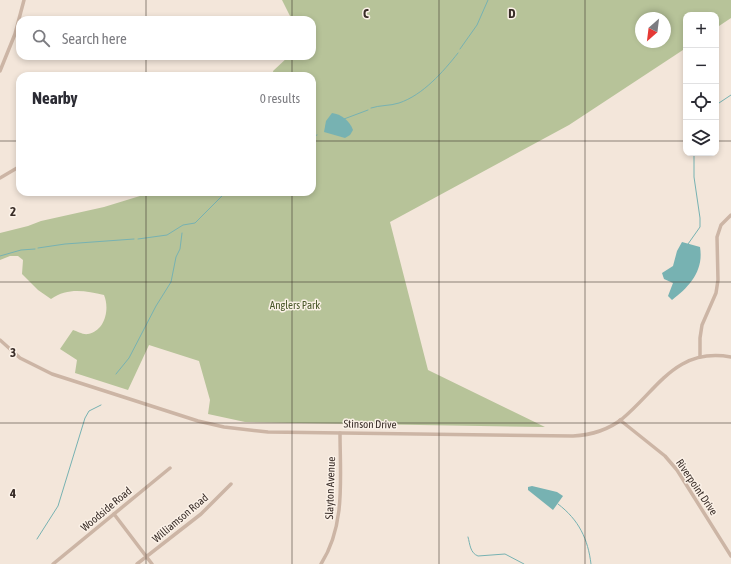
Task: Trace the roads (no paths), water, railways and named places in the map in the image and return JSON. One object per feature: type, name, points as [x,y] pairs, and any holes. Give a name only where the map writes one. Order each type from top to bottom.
[{"type":"street","points":[[20,16],[24,0]]},
{"type":"street","points":[[0,71],[16,30]]},
{"type":"street","points":[[0,178],[16,169]]},
{"type":"street","points":[[700,357],[701,332],[716,292],[718,280],[717,237],[721,225],[731,215]]},
{"type":"street","name":"Stinson Drive","points":[[0,340],[20,358],[52,374],[198,421],[250,430],[340,433],[574,436],[601,430],[620,420],[666,374],[678,366],[700,357],[731,357]]},
{"type":"street","name":"Riverpoint Drive","points":[[620,420],[665,456],[677,470],[731,556]]},
{"type":"street","name":"Slayton Avenue","points":[[321,564],[333,540],[338,519],[340,433]]},
{"type":"street","name":"Woodside Road","points":[[53,564],[170,468]]},
{"type":"street","name":"Williamson Road","points":[[137,564],[202,514],[231,484]]},
{"type":"street","points":[[114,514],[152,564]]},
{"type":"water","points":[[332,113],[342,116],[350,124],[353,130],[350,135],[345,138],[324,132],[326,121]]},
{"type":"water","points":[[682,242],[700,247],[700,264],[694,278],[684,290],[672,300],[668,296],[673,283],[664,279],[662,273],[673,266],[677,251]]},
{"type":"water","points":[[532,486],[557,492],[563,496],[553,510],[528,490],[528,487]]},
{"type":"waterway","points":[[460,49],[477,25],[488,0]]},
{"type":"waterway","points":[[371,108],[399,103],[424,89],[446,68],[458,53]]},
{"type":"waterway","points":[[719,103],[731,95]]},
{"type":"waterway","points":[[344,119],[368,110]]},
{"type":"waterway","points":[[688,244],[700,227],[694,177],[694,156]]},
{"type":"waterway","points":[[138,239],[167,235],[183,225],[195,223],[222,196]]},
{"type":"waterway","points":[[116,374],[129,358],[156,306],[171,282],[176,257],[180,249],[182,233]]},
{"type":"waterway","points":[[38,248],[65,244],[134,239]]},
{"type":"waterway","points":[[0,256],[21,250],[35,249]]},
{"type":"waterway","points":[[37,539],[58,506],[85,418],[89,411],[101,405]]},
{"type":"waterway","points":[[558,504],[577,523],[588,546],[591,564]]},
{"type":"waterway","points":[[468,537],[472,551],[475,555],[505,554],[524,564]]},
{"type":"park label","name":"Anglers Park","points":[[295,305]]}]
